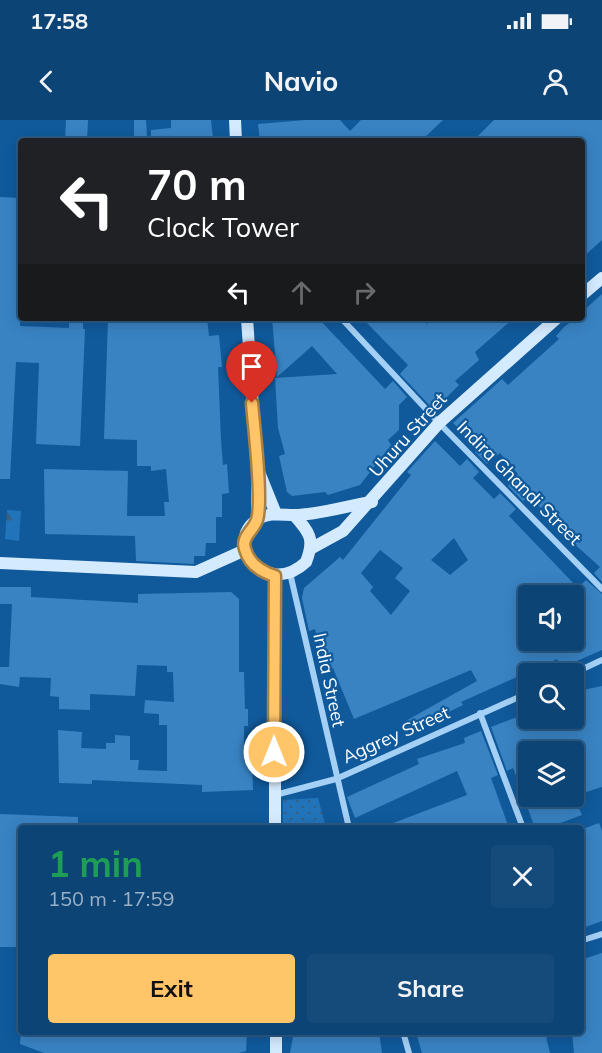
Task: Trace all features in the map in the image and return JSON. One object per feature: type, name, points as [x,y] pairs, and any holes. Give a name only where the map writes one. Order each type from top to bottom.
[{"type":"main road","points":[[235,120],[236,138]]},
{"type":"main road","points":[[585,293],[602,278]]},
{"type":"main road","points":[[247,321],[257,467],[257,520],[244,540],[245,550],[259,569],[275,576],[290,573],[306,562],[312,548],[308,530],[294,515]]},
{"type":"main road","name":"Uhuru Street","points":[[312,548],[344,531],[439,423],[554,321]]},
{"type":"main road","points":[[257,467],[276,514]]},
{"type":"main road","points":[[257,520],[276,514],[294,515],[372,501]]},
{"type":"main road","points":[[0,563],[196,572],[245,550]]},
{"type":"main road","points":[[274,825],[275,576]]},
{"type":"main road","points":[[276,1035],[276,1053]]},
{"type":"street","name":"Indira Ghandi Street","points":[[344,321],[439,423],[602,589]]},
{"type":"street","name":"India Street","points":[[290,573],[348,825]]},
{"type":"street","points":[[584,668],[602,660]]},
{"type":"street","name":"Aggrey Street","points":[[274,795],[336,779],[518,697]]},
{"type":"street","points":[[480,713],[522,825]]},
{"type":"street","points":[[584,939],[602,934]]},
{"type":"street","points":[[405,1035],[409,1053]]},
{"type":"green space","points":[[7,510],[21,511],[19,541],[5,539]]},
{"type":"green space","points":[[318,798],[325,825],[283,825],[283,800]]},
{"type":"building","points":[[66,120],[88,120],[87,138],[65,138]]},
{"type":"building","points":[[134,120],[146,120],[147,137],[134,137]]},
{"type":"building","points":[[171,120],[211,120],[213,138],[151,138],[151,130],[171,128]]},
{"type":"building","points":[[340,120],[350,131],[361,120],[443,120],[424,138],[260,138],[258,124]]},
{"type":"building","points":[[494,120],[602,120],[602,240],[585,255],[585,138],[476,138]]},
{"type":"building","points":[[0,197],[18,198],[17,258],[20,326],[69,328],[69,321],[83,321],[83,329],[85,329],[80,446],[36,444],[39,363],[16,362],[10,479],[0,479]]},
{"type":"building","points":[[602,294],[602,582],[594,573],[600,567],[571,541],[571,534],[544,505],[541,508],[529,496],[523,501],[508,486],[518,474],[500,453],[487,464],[475,452],[479,448],[453,423],[502,379],[508,385],[559,339],[556,336],[564,327],[572,321],[585,321],[585,309]]},
{"type":"building","points":[[108,321],[207,321],[209,336],[219,335],[222,367],[218,367],[221,440],[223,465],[227,464],[229,493],[222,494],[222,517],[216,517],[216,543],[206,543],[205,556],[194,556],[194,564],[136,561],[135,536],[45,534],[44,469],[128,471],[127,516],[165,516],[164,502],[169,502],[166,469],[151,471],[151,466],[137,466],[137,440],[104,439]]},
{"type":"building","points":[[272,321],[321,321],[385,389],[393,381],[407,397],[399,405],[399,430],[388,440],[391,445],[360,485],[328,495],[325,492],[292,496],[287,492],[279,456],[285,454],[278,428],[275,378],[337,374],[312,346],[277,377]]},
{"type":"building","points":[[365,321],[424,321],[427,324],[431,321],[511,321],[475,352],[479,360],[455,381],[459,385],[434,410],[400,374],[408,365]]},
{"type":"building","points":[[435,441],[460,466],[467,459],[479,472],[473,478],[494,499],[500,493],[516,509],[509,516],[575,585],[518,585],[518,651],[584,651],[584,585],[581,585],[586,580],[602,594],[602,650],[572,663],[559,663],[557,659],[548,663],[518,663],[518,676],[461,702],[463,705],[407,732],[402,723],[477,681],[471,670],[354,719],[333,668],[327,670],[315,629],[309,631],[302,598],[304,588],[340,557],[343,560],[411,475],[407,472]],"holes":[[[454,538],[468,560],[450,575],[431,560]],[[380,550],[403,568],[395,578],[410,591],[391,615],[370,591],[373,587],[361,573]]]},
{"type":"building","points":[[0,587],[31,587],[31,597],[138,603],[138,594],[231,592],[239,599],[239,672],[244,672],[245,709],[248,709],[248,726],[244,726],[244,761],[252,760],[253,790],[202,792],[202,785],[92,780],[92,784],[59,783],[58,730],[82,732],[81,748],[106,749],[106,743],[115,743],[115,735],[130,736],[130,760],[139,760],[138,770],[167,771],[167,725],[159,725],[159,714],[144,713],[145,700],[174,702],[173,672],[167,672],[167,666],[137,665],[135,696],[90,694],[90,710],[59,709],[59,697],[50,696],[51,678],[20,677],[19,687],[0,684],[0,667],[9,667],[12,604],[0,604]]},
{"type":"building","points":[[602,686],[602,787],[584,793],[584,741],[518,741],[518,782],[513,768],[507,771],[491,727],[518,717],[518,729],[584,729],[584,690]]},
{"type":"building","points":[[481,731],[498,775],[491,778],[508,825],[388,825],[467,795],[457,771],[355,818],[347,797],[419,764],[417,759],[465,743],[464,738]]},
{"type":"building","points":[[527,807],[578,807],[582,815],[555,825],[534,825]]},
{"type":"building","points":[[0,814],[78,817],[78,825],[18,825],[18,947],[0,947]]},
{"type":"building","points":[[599,823],[602,831],[602,921],[584,928],[584,829]]},
{"type":"building","points":[[602,953],[602,1053],[574,1053],[572,1035],[584,1035],[584,959]]},
{"type":"building","points":[[21,1035],[247,1035],[246,1051],[239,1053],[44,1053],[20,1044]]},
{"type":"building","points":[[293,1035],[379,1035],[382,1053],[290,1053]]},
{"type":"building","points":[[417,1035],[546,1035],[550,1053],[422,1053]]},
{"type":"route","points":[[252,403],[257,467],[257,520],[244,540],[245,550],[253,563],[259,569],[275,576],[274,752]]}]
